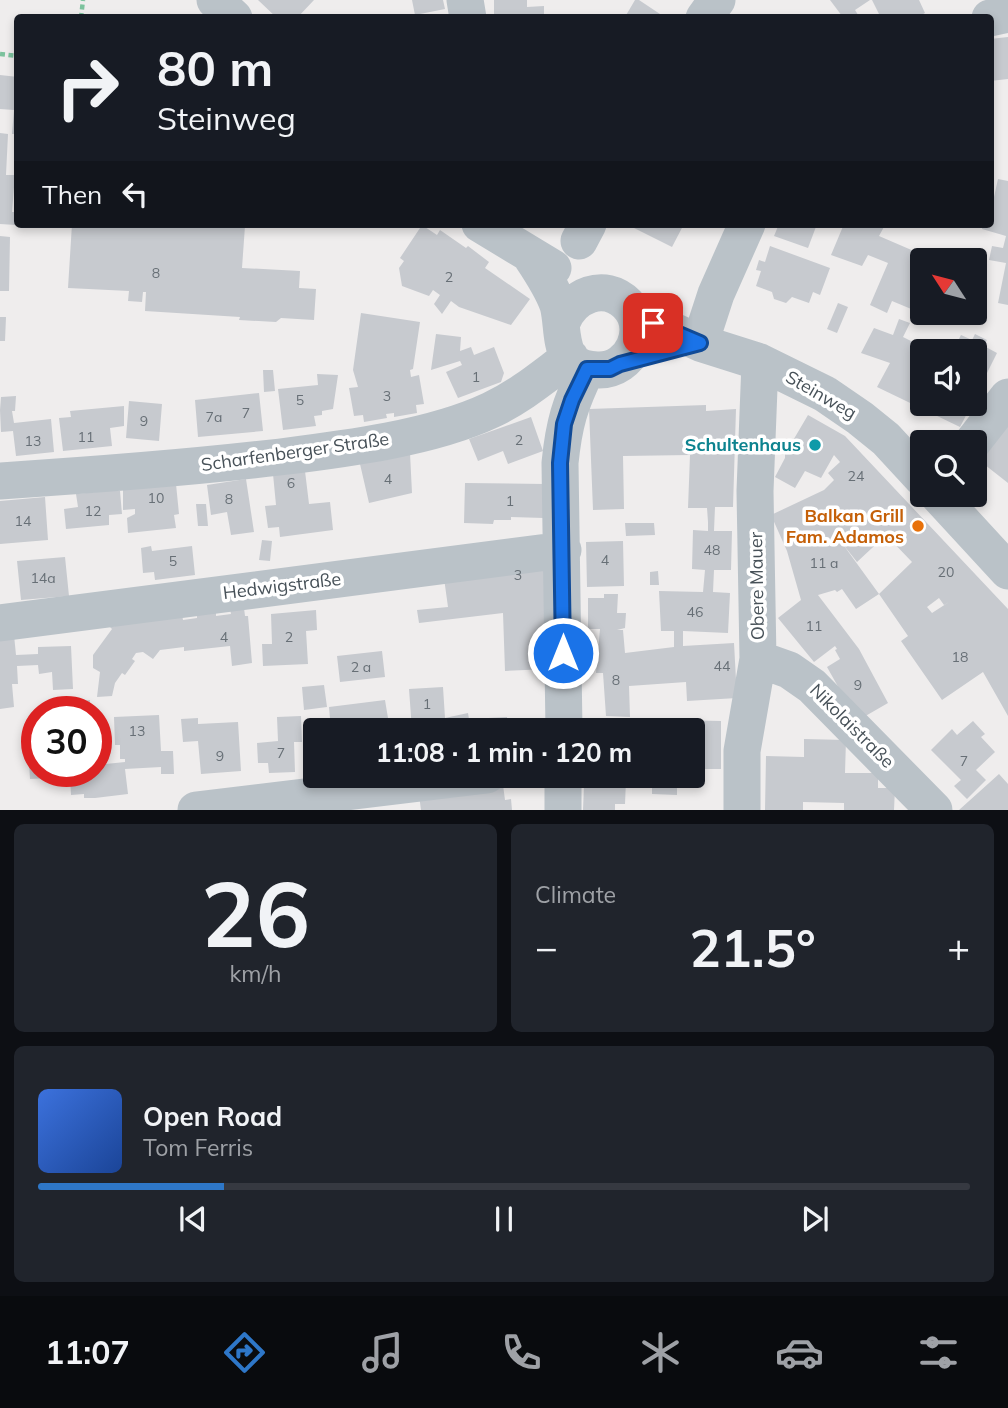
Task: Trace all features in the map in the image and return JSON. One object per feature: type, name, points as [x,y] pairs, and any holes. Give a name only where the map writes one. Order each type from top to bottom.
[{"type":"street","points":[[215,0],[230,14]]},
{"type":"street","name":"Steinweg","points":[[486,228],[532,258],[700,343],[760,362],[824,394],[886,439],[910,465]]},
{"type":"street","points":[[564,718],[560,463],[564,424],[572,400],[593,363],[635,347],[637,324],[621,303],[588,294],[579,298],[565,312],[561,340],[593,363],[700,343],[716,295],[745,228]]},
{"type":"street","points":[[532,258],[550,285],[562,322]]},
{"type":"street","name":"Obere Mauer","points":[[741,810],[742,751],[758,660],[755,491],[760,362]]},
{"type":"street","name":"Scharfenberger Straße","points":[[0,481],[213,465],[329,451],[400,438],[489,411],[531,387],[593,363]]},
{"type":"street","points":[[982,430],[1008,397]]},
{"type":"street","points":[[949,507],[1008,571]]},
{"type":"street","name":"Hedwigstraße","points":[[0,623],[563,550]]},
{"type":"street","name":"Nikolaistraße","points":[[758,660],[789,670],[813,686],[934,810]]},
{"type":"street","points":[[196,810],[379,788]]},
{"type":"street","points":[[563,810],[564,788]]},
{"type":"building","points":[[258,0],[314,0],[301,14],[273,14]]},
{"type":"building","points":[[412,0],[443,0],[445,9],[415,14]]},
{"type":"building","points":[[494,0],[527,0],[527,7],[544,6],[544,14],[494,14]]},
{"type":"building","points":[[635,0],[639,0],[660,14],[627,14]]},
{"type":"building","points":[[830,0],[870,0],[855,10],[858,14],[840,14]]},
{"type":"building","points":[[872,0],[919,0],[925,13],[923,14],[879,14]]},
{"type":"building","points":[[1008,37],[1008,79],[994,81],[994,39]]},
{"type":"building","points":[[0,75],[14,77],[14,110],[0,109]]},
{"type":"building","points":[[0,133],[8,134],[6,175],[14,175],[14,225],[0,224]]},
{"type":"building","points":[[998,179],[1008,181],[1008,305],[998,303],[1006,263],[989,260],[992,246],[1003,248],[1006,236],[982,229],[994,228],[994,197]]},
{"type":"building","points":[[72,228],[245,228],[242,268],[300,271],[299,288],[316,289],[314,320],[281,318],[276,322],[145,311],[146,292],[143,292],[142,302],[128,301],[129,291],[68,288]]},
{"type":"building","points":[[420,228],[426,228],[437,235],[440,230],[489,262],[485,268],[530,299],[511,325],[459,307],[451,301],[442,314],[434,304],[440,295],[433,290],[429,296],[402,286],[399,268],[404,261],[400,258]]},
{"type":"building","points":[[634,228],[682,228],[672,247]]},
{"type":"building","points":[[777,228],[816,228],[808,248],[774,236]]},
{"type":"building","points":[[842,228],[883,228],[879,236],[910,249],[910,308],[892,301],[887,313],[870,305],[888,263],[868,255],[862,266],[831,255]]},
{"type":"building","points":[[0,236],[10,237],[9,291],[0,291]]},
{"type":"building","points":[[770,246],[830,268],[820,295],[813,292],[809,303],[792,297],[786,303],[774,299],[772,292],[756,286],[761,271],[756,270],[759,260],[765,262]]},
{"type":"building","points":[[838,303],[848,307],[837,333],[827,329]]},
{"type":"building","points":[[361,313],[420,322],[413,369],[410,370],[411,377],[419,375],[424,404],[416,405],[417,413],[394,417],[394,413],[386,414],[387,418],[364,422],[363,415],[354,416],[349,388],[358,387],[353,370]]},
{"type":"building","points":[[0,317],[6,317],[5,341],[0,341]]},
{"type":"building","points":[[899,319],[910,323],[903,337],[910,340],[910,403],[877,387],[890,363],[861,353],[874,328],[893,335]]},
{"type":"building","points":[[436,334],[461,337],[460,351],[471,347],[474,355],[494,347],[504,373],[501,382],[458,398],[446,372],[462,365],[460,361],[431,370]]},
{"type":"building","points":[[975,334],[985,339],[972,339]]},
{"type":"building","points":[[987,348],[997,353],[987,373]]},
{"type":"building","points":[[263,370],[273,370],[275,391],[264,392]]},
{"type":"building","points":[[317,374],[338,375],[333,409],[314,416],[316,426],[283,430],[278,389],[318,385]]},
{"type":"building","points":[[259,393],[263,431],[198,437],[195,400]]},
{"type":"building","points":[[16,396],[15,411],[12,411],[14,423],[51,419],[54,452],[16,456],[13,431],[1,432],[0,410],[1,397]]},
{"type":"building","points":[[129,401],[162,404],[159,441],[126,438]]},
{"type":"building","points":[[706,405],[706,411],[736,409],[733,507],[715,507],[714,531],[732,531],[731,570],[714,570],[713,592],[730,593],[728,633],[683,631],[683,646],[734,643],[737,698],[687,701],[686,682],[629,686],[630,717],[606,716],[603,673],[596,673],[600,629],[588,629],[588,598],[604,598],[604,594],[618,594],[617,613],[626,613],[625,628],[617,630],[623,630],[625,653],[674,647],[674,631],[661,631],[659,591],[703,592],[705,570],[692,569],[693,530],[708,531],[708,522],[707,508],[688,508],[690,455],[623,456],[624,509],[593,510],[589,409]]},
{"type":"building","points":[[124,406],[124,426],[110,428],[112,446],[63,451],[59,418],[71,417],[70,411]]},
{"type":"building","points":[[808,415],[845,436],[1008,609],[1008,716],[983,672],[942,700],[901,641],[908,636],[879,594],[856,609],[842,589],[818,595],[859,649],[888,703],[862,718],[850,708],[827,667],[840,659],[835,646],[814,662],[778,618],[801,600],[787,551],[771,515],[824,490],[834,480],[828,473],[840,462],[834,455],[821,478],[805,471],[795,488],[775,477]],"holes":[[[886,535],[912,562],[879,594],[842,543],[857,562]],[[939,598],[944,605],[949,602],[932,613],[927,607]]]},
{"type":"building","points":[[937,416],[966,416],[960,427]]},
{"type":"building","points":[[531,417],[543,451],[508,464],[503,451],[478,461],[469,439]]},
{"type":"building","points":[[1008,425],[1008,483],[987,466],[987,452]]},
{"type":"building","points":[[410,453],[412,493],[369,503],[360,464]]},
{"type":"building","points":[[305,471],[309,504],[330,502],[333,530],[280,537],[279,527],[268,528],[265,506],[276,505],[273,474]]},
{"type":"building","points":[[246,479],[254,532],[231,535],[227,512],[211,515],[207,485]]},
{"type":"building","points":[[465,483],[545,484],[544,518],[511,517],[511,520],[494,520],[493,524],[464,523]]},
{"type":"building","points":[[176,484],[179,514],[174,515],[176,528],[128,533],[127,518],[135,514],[135,509],[123,510],[123,489]]},
{"type":"building","points":[[120,491],[122,514],[109,515],[109,525],[66,529],[64,509],[78,507],[76,494]]},
{"type":"building","points":[[45,497],[48,540],[0,544],[0,501]]},
{"type":"building","points":[[196,504],[206,504],[208,526],[198,526]]},
{"type":"building","points":[[625,523],[654,523],[655,535],[626,536]]},
{"type":"building","points":[[262,540],[272,541],[270,561],[259,560]]},
{"type":"building","points":[[623,541],[624,586],[587,587],[586,542]]},
{"type":"building","points":[[151,546],[152,551],[192,546],[195,575],[155,580],[154,572],[143,573],[141,548]]},
{"type":"building","points":[[65,557],[69,596],[21,600],[17,561]]},
{"type":"building","points":[[550,559],[548,669],[505,671],[503,613],[419,623],[417,610],[448,607],[443,571]]},
{"type":"building","points":[[658,571],[659,585],[650,585],[650,572]]},
{"type":"building","points":[[230,608],[244,608],[245,616],[248,616],[252,663],[232,666],[230,646],[184,651],[184,647],[160,650],[153,659],[143,652],[136,653],[132,659],[135,661],[115,683],[112,696],[97,696],[100,672],[93,668],[93,655],[112,629],[110,627],[182,614],[183,620],[197,618],[197,612],[216,610],[216,616],[231,614]]},
{"type":"building","points":[[316,610],[317,630],[306,631],[308,664],[263,666],[262,644],[272,644],[271,614]]},
{"type":"building","points":[[14,635],[16,655],[38,654],[38,647],[71,646],[73,689],[53,690],[52,672],[39,674],[38,665],[17,666],[18,684],[12,684],[14,707],[0,709],[0,636]]},
{"type":"building","points":[[382,651],[385,677],[340,682],[337,656]]},
{"type":"building","points":[[324,685],[327,707],[304,710],[302,687]]},
{"type":"building","points":[[443,687],[445,718],[411,718],[409,689]]},
{"type":"building","points":[[385,700],[388,718],[330,718],[329,707]]},
{"type":"building","points":[[468,713],[469,718],[445,718]]},
{"type":"building","points":[[159,715],[161,751],[173,751],[174,774],[161,774],[161,767],[125,769],[128,794],[95,798],[84,798],[84,794],[71,795],[71,787],[112,787],[112,763],[125,762],[125,759],[120,759],[120,745],[115,745],[114,717]]},
{"type":"building","points":[[301,716],[302,742],[294,742],[295,772],[269,773],[268,763],[258,763],[257,743],[278,741],[277,717]]},
{"type":"building","points":[[198,718],[198,724],[238,722],[241,771],[201,774],[198,741],[183,742],[181,719]]},
{"type":"building","points":[[705,721],[721,721],[721,769],[705,769]]},
{"type":"building","points":[[973,721],[985,734],[981,737],[995,752],[976,770],[986,780],[967,799],[954,786],[961,780],[931,750],[952,729],[957,735]]},
{"type":"building","points":[[804,739],[846,740],[845,773],[878,773],[878,788],[895,788],[894,810],[844,810],[844,803],[803,802],[803,810],[765,810],[766,756],[804,757]]},
{"type":"building","points":[[999,774],[1008,784],[1008,810],[959,810]]},
{"type":"building","points":[[478,788],[503,788],[505,800],[511,799],[512,810],[421,810],[419,795]]},
{"type":"building","points":[[584,788],[626,788],[625,804],[615,804],[615,810],[583,810]]},
{"type":"building","points":[[652,788],[677,788],[677,795],[652,794]]},
{"type":"place","name":"Schultenhaus","points":[[815,445]]},
{"type":"place","name":"Balkan Grill Fam. Adamos","points":[[918,526]]},
{"type":"route","points":[[563,653],[560,463],[564,424],[587,369],[610,369],[700,343],[653,323]]}]
